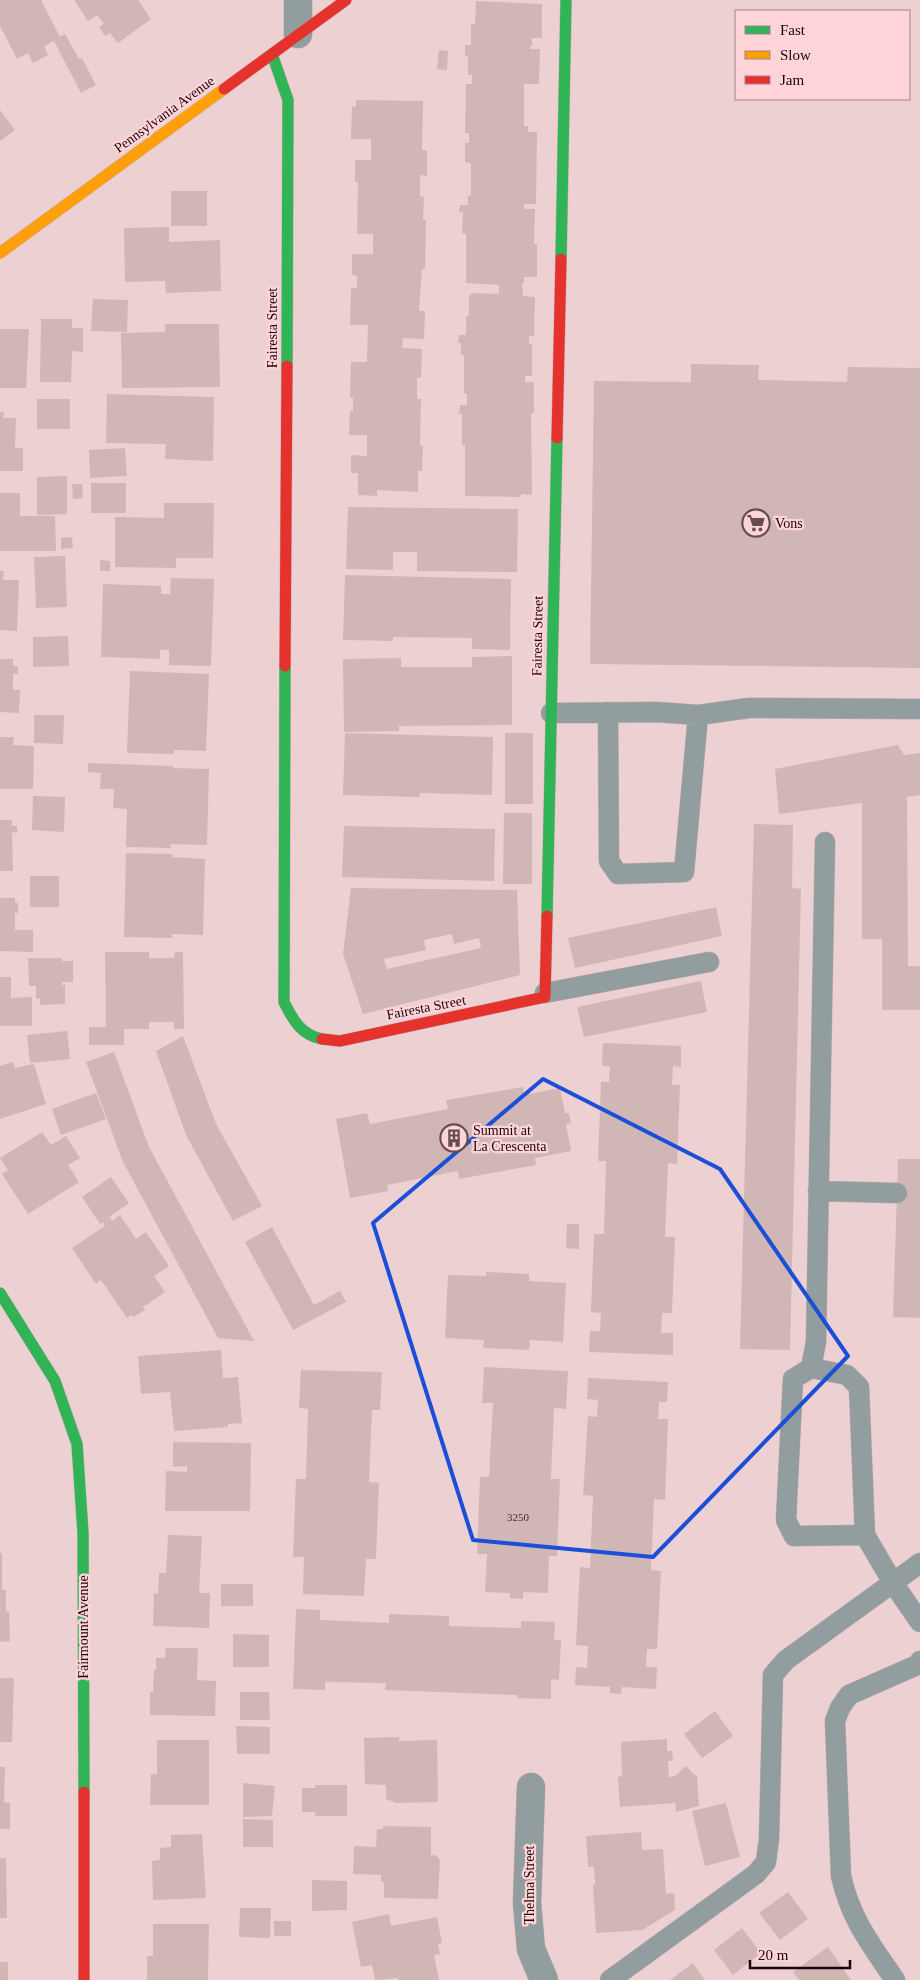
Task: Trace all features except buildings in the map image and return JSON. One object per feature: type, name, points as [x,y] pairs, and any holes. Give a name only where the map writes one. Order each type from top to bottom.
[{"type":"street","points":[[298,0],[298,34]]},
{"type":"street","name":"Pennsylvania Avenue","points":[[0,253],[346,0]]},
{"type":"street","name":"Fairesta Street","points":[[272,54],[288,100],[284,1002],[292,1018],[306,1034],[320,1040],[340,1041],[545,997],[566,0]]},
{"type":"street","name":"Fairmount Avenue","points":[[0,1293],[55,1381],[77,1444],[83,1533],[84,1980]]},
{"type":"street","name":"Thelma Street","points":[[531,1787],[527,1902],[531,1949],[544,1980]]},
{"type":"lane","points":[[551,713],[656,712],[698,715],[749,708],[920,709]]},
{"type":"lane","points":[[608,712],[609,861],[618,874],[684,872],[698,715]]},
{"type":"lane","points":[[812,1368],[816,1342],[825,842]]},
{"type":"lane","points":[[545,993],[709,962]]},
{"type":"lane","points":[[818,1191],[897,1193]]},
{"type":"lane","points":[[864,1535],[794,1536],[786,1520],[793,1379],[812,1368],[847,1375],[859,1387],[864,1535],[893,1583],[920,1622]]},
{"type":"lane","points":[[610,1980],[756,1874],[766,1862],[769,1839],[773,1675],[786,1660],[920,1563]]},
{"type":"lane","points":[[895,1980],[858,1925],[846,1900],[841,1876],[835,1721],[840,1708],[849,1695],[917,1665],[920,1661]]},
{"type":"highlighted area","points":[[543,1079],[720,1169],[848,1356],[653,1557],[473,1540],[373,1223]]},
{"type":"traffic: fast","points":[[561,259],[566,0]]},
{"type":"traffic: fast","points":[[272,54],[288,100],[287,366]]},
{"type":"traffic: fast","points":[[547,916],[557,438]]},
{"type":"traffic: fast","points":[[285,666],[284,1002],[298,1026],[308,1034],[322,1039]]},
{"type":"traffic: fast","points":[[0,1293],[55,1381],[77,1444],[83,1533],[84,1792]]},
{"type":"traffic: slow","points":[[0,253],[224,89]]},
{"type":"traffic: jam","points":[[224,89],[346,0]]},
{"type":"traffic: jam","points":[[557,438],[561,259]]},
{"type":"traffic: jam","points":[[285,666],[287,366]]},
{"type":"traffic: jam","points":[[322,1039],[340,1041],[545,997],[547,916]]},
{"type":"traffic: jam","points":[[84,1792],[84,1980]]},
{"type":"place","name":"Vons","points":[[756,523]]},
{"type":"place","name":"Summit at La Crescenta","points":[[454,1138]]}]
